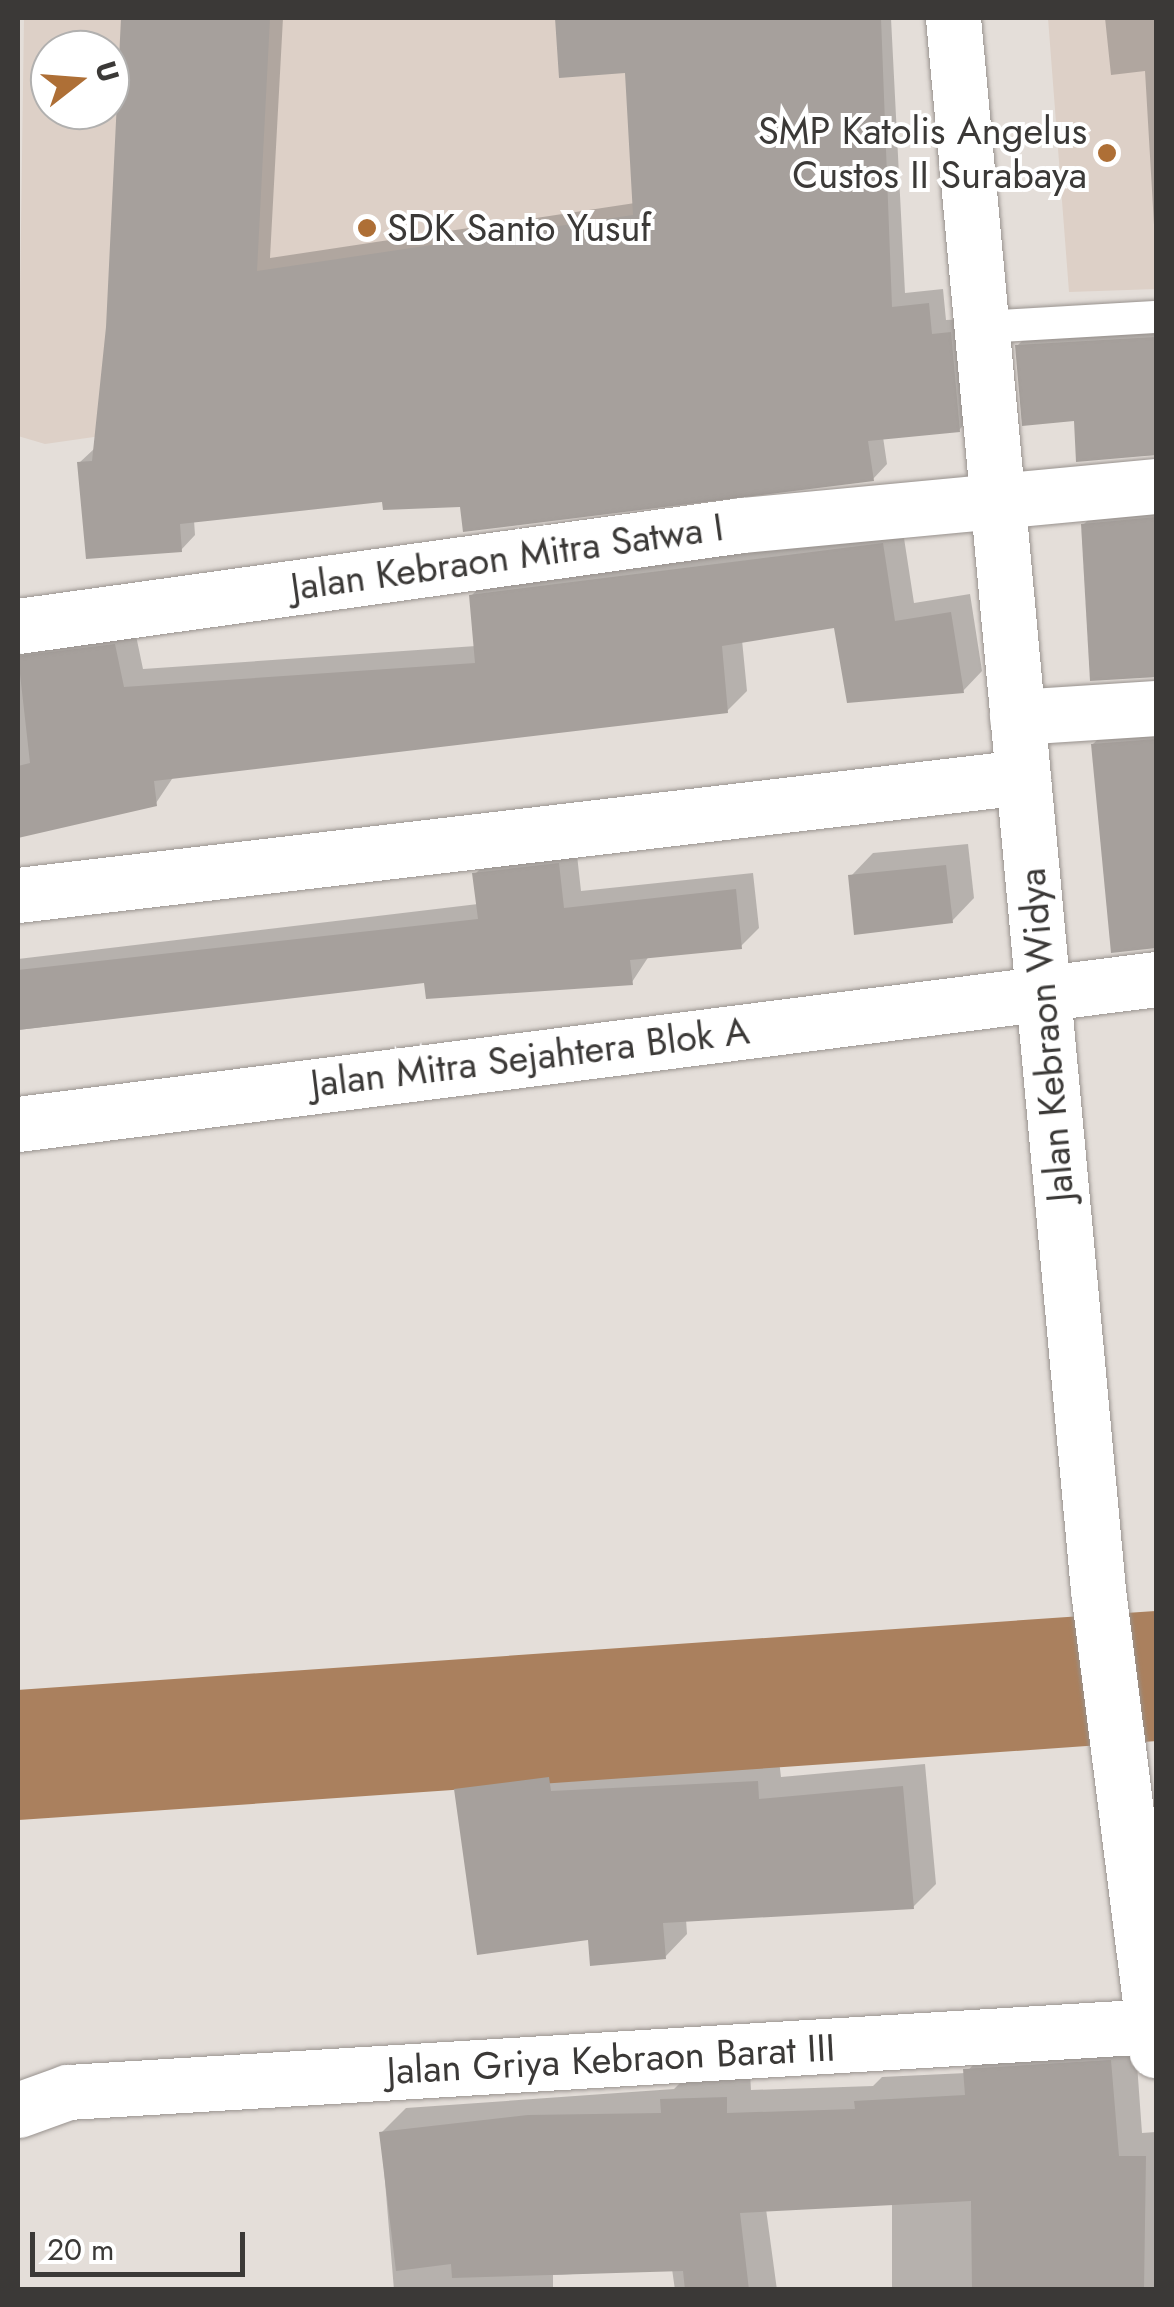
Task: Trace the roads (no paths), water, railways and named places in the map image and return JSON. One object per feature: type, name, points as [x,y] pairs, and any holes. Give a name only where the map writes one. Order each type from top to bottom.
[{"type":"street","name":"Jalan Kebraon Widya","points":[[953,18],[1098,1590],[1122,1747],[1144,1819],[1155,2038]]},
{"type":"street","name":"Jalan Kebraon Mitra Satwa I","points":[[18,626],[742,524],[1156,486]]},
{"type":"street","points":[[1017,718],[1156,708]]},
{"type":"street","points":[[18,896],[1023,777]]},
{"type":"street","name":"Jalan Mitra Sejahtera Blok A","points":[[18,1124],[1042,990],[1156,979]]},
{"type":"street","name":"Jalan Griya Kebraon Barat III","points":[[18,2110],[68,2092],[1155,2038]]},
{"type":"lane","points":[[982,326],[1156,316]]},
{"type":"waterway","points":[[18,1755],[1156,1676]]},
{"type":"place","name":"SMP Katolis Angelus Custos II Surabaya","points":[[1107,153]]},
{"type":"place","name":"SDK Santo Yusuf","points":[[367,228]]}]
